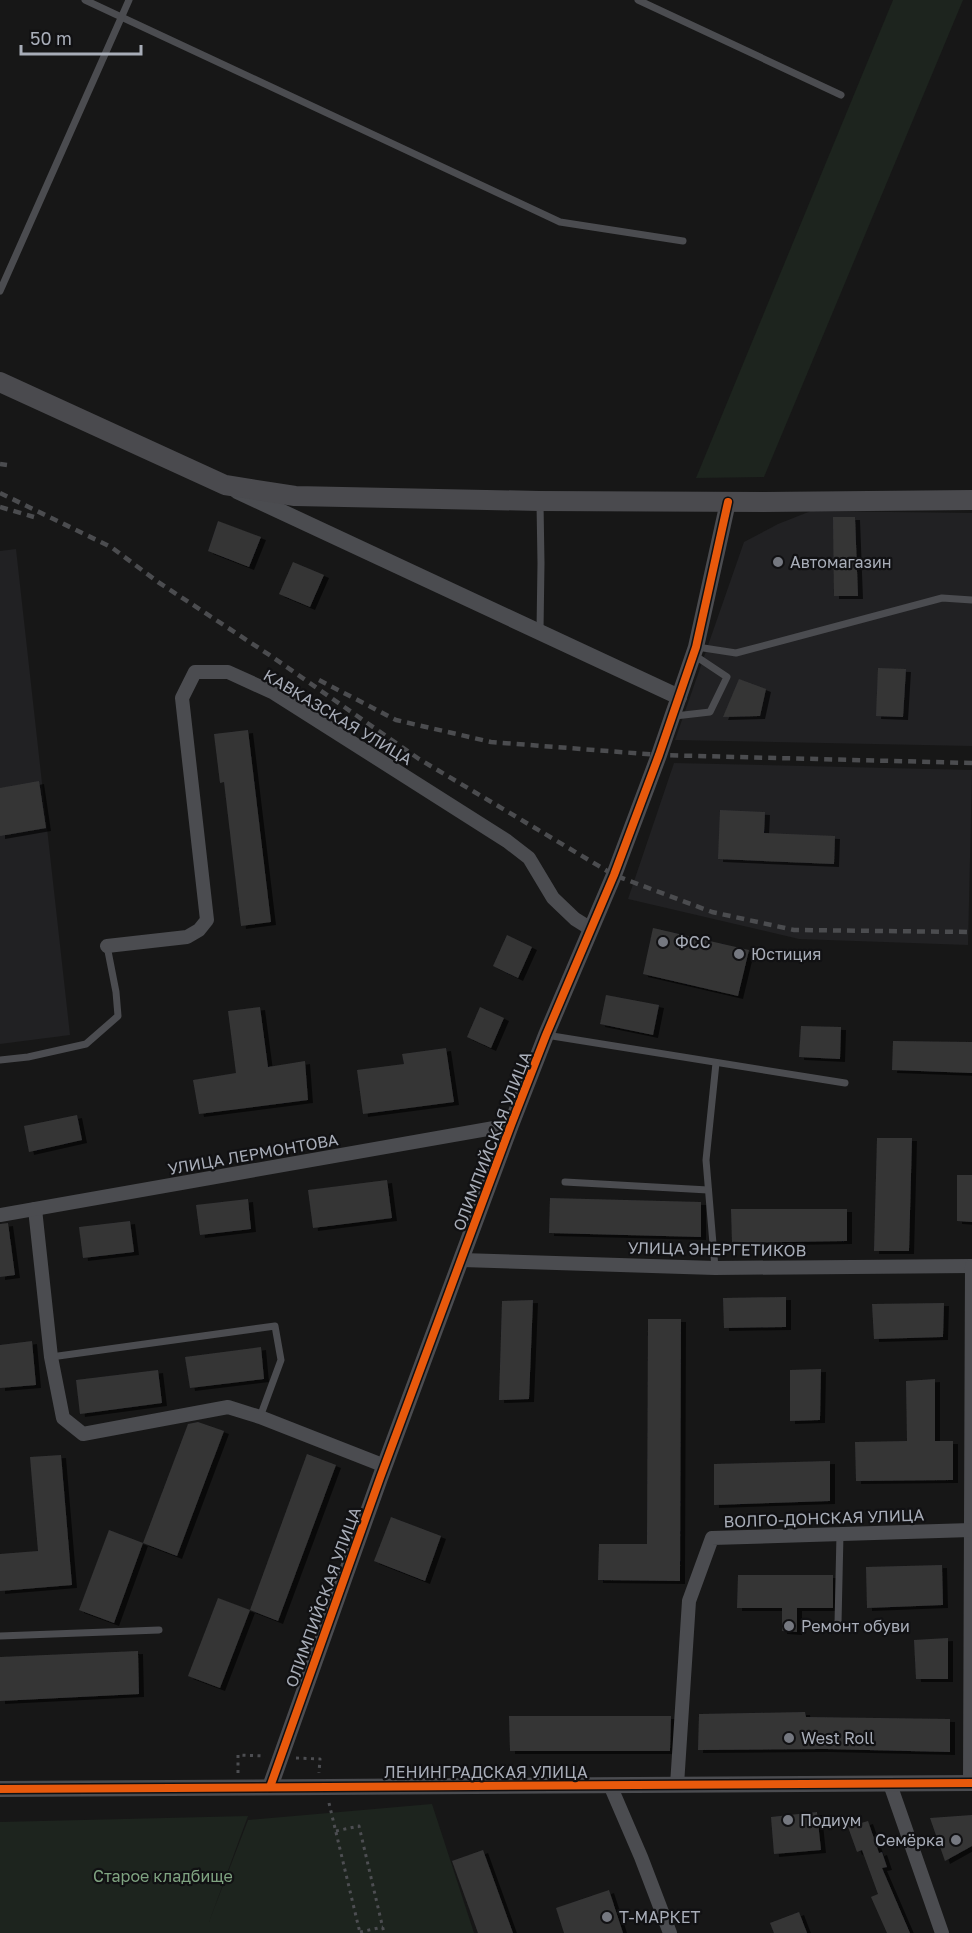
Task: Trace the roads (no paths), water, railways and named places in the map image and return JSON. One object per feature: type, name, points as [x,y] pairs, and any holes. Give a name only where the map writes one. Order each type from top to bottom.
[{"type":"main road","points":[[0,382],[225,485],[295,496],[540,501],[972,500]]},
{"type":"street","points":[[225,485],[679,697]]},
{"type":"street","name":"ОЛИМПИЙСКАЯ УЛИЦА","points":[[270,1787],[511,1125],[546,1035],[614,875],[679,697],[694,651],[728,502]]},
{"type":"street","name":"КАВКАЗСКАЯ УЛИЦА","points":[[107,946],[187,937],[199,930],[207,920],[182,698],[195,672],[228,672],[274,693],[507,841],[529,858],[554,898],[575,919],[591,929]]},
{"type":"street","name":"УЛИЦА ЛЕРМОНТОВА","points":[[0,1215],[511,1125]]},
{"type":"street","points":[[35,1209],[51,1357],[63,1418],[83,1434],[228,1407],[260,1417],[385,1466]]},
{"type":"street","name":"УЛИЦА ЭНЕРГЕТИКОВ","points":[[462,1260],[715,1268],[972,1266]]},
{"type":"street","points":[[971,1783],[972,1266]]},
{"type":"street","name":"ВОЛГО-ДОНСКАЯ УЛИЦА","points":[[677,1785],[689,1601],[712,1538],[971,1530]]},
{"type":"street","name":"ЛЕНИНГРАДСКАЯ УЛИЦА","points":[[0,1789],[971,1783]]},
{"type":"street","points":[[890,1784],[942,1933]]},
{"type":"street","points":[[610,1785],[670,1933]]},
{"type":"lane","points":[[85,0],[560,222],[683,241]]},
{"type":"lane","points":[[0,291],[129,0]]},
{"type":"lane","points":[[638,0],[841,95]]},
{"type":"lane","points":[[540,501],[540,633]]},
{"type":"lane","points":[[694,651],[736,653],[942,598],[972,600]]},
{"type":"lane","points":[[672,716],[710,712],[727,677],[694,651]]},
{"type":"lane","points":[[0,1060],[28,1057],[86,1044],[118,1016],[107,946]]},
{"type":"lane","points":[[546,1035],[845,1083]]},
{"type":"lane","points":[[715,1268],[705,1160],[716,1063]]},
{"type":"lane","points":[[565,1182],[708,1190]]},
{"type":"lane","points":[[51,1357],[275,1326],[281,1360],[260,1417]]},
{"type":"lane","points":[[838,1623],[840,1534]]},
{"type":"lane","points":[[0,1636],[159,1630]]},
{"type":"railway","points":[[0,464],[7,465]]},
{"type":"railway","points":[[0,493],[111,547],[158,582],[271,656],[419,759],[614,875],[712,912],[794,930],[972,932]]},
{"type":"railway","points":[[0,507],[34,517]]},
{"type":"railway","points":[[319,680],[396,720],[491,742],[659,755],[972,763]]},
{"type":"place","name":"Автомагазин","points":[[778,562]]},
{"type":"place","name":"ФСС","points":[[663,942]]},
{"type":"place","name":"Юстиция","points":[[739,954]]},
{"type":"place","name":"Ремонт обуви","points":[[789,1626]]},
{"type":"place","name":"West Roll","points":[[789,1738]]},
{"type":"place","name":"Подиум","points":[[788,1820]]},
{"type":"place","name":"Семёрка","points":[[956,1840]]},
{"type":"place","name":"Т-МАРКЕТ","points":[[607,1917]]},
{"type":"park label","name":"Старое кладбище","points":[[163,1876]]}]
